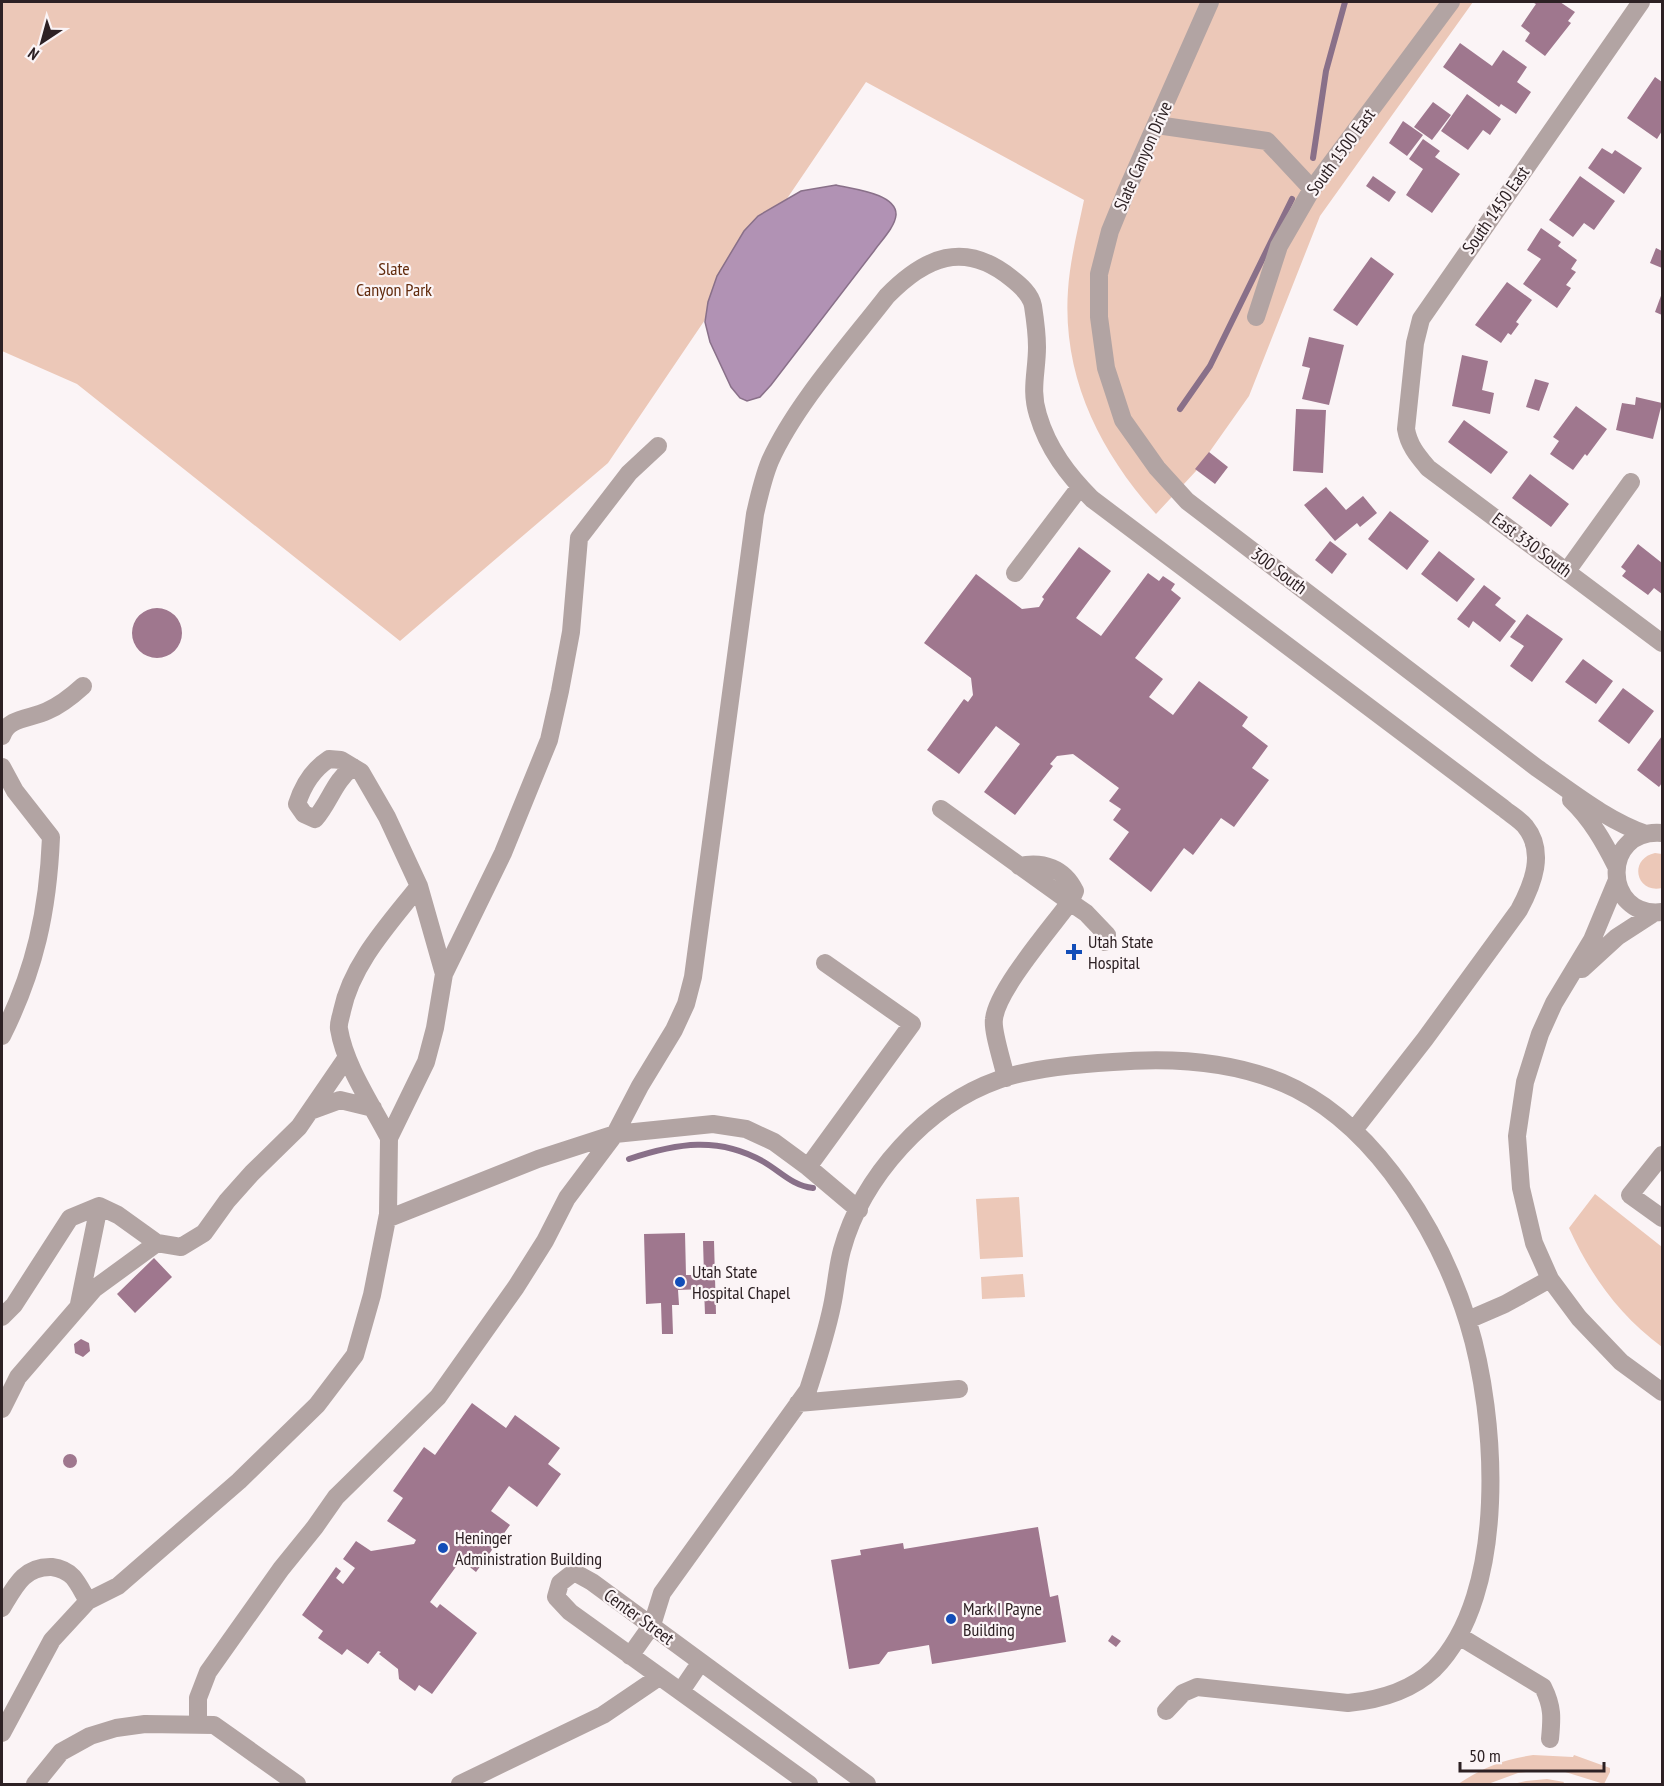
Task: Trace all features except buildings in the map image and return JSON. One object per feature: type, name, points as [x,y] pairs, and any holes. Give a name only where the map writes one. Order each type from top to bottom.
[{"type":"street","name":"Slate Canyon Drive","points":[[1099,317],[1099,274],[1110,231],[1210,2]]},
{"type":"street","name":"South 1500 East","points":[[1256,316],[1279,246],[1312,189],[1451,2]]},
{"type":"street","name":"South 1450 East","points":[[1408,440],[1406,429],[1409,398],[1415,343],[1421,319],[1641,2]]},
{"type":"street","points":[[1157,125],[1267,141],[1312,189]]},
{"type":"street","points":[[198,1725],[198,1698],[208,1672],[231,1637],[336,1497],[438,1397],[516,1287],[545,1241],[567,1198],[615,1134],[640,1086],[674,1030],[686,1004],[693,977],[755,514],[762,484],[780,442],[800,410],[880,305],[903,280],[922,266],[955,256],[972,256],[989,264],[1023,287],[1033,303],[1037,346],[1033,391],[1038,415],[1059,462],[1080,487],[1092,499],[1503,808],[1524,826],[1534,844],[1536,870],[1531,888],[1519,910],[1354,1130]]},
{"type":"street","name":"300 South","points":[[1099,317],[1106,368],[1123,420],[1157,468],[1186,501],[1538,768],[1593,807],[1629,828],[1657,832]]},
{"type":"street","name":"East 330 South","points":[[1408,440],[1415,453],[1428,468],[1662,644]]},
{"type":"street","points":[[2,1733],[52,1640],[88,1601],[118,1586],[239,1481],[317,1405],[355,1355],[372,1296],[387,1219],[389,1138],[426,1062],[435,1028],[444,974],[503,853],[549,740],[561,691],[571,632],[579,538],[629,473],[658,446]]},
{"type":"street","points":[[1567,571],[1631,482]]},
{"type":"street","points":[[1015,573],[1080,487]]},
{"type":"street","points":[[2,736],[12,722],[45,712],[66,701],[83,686]]},
{"type":"street","points":[[2,766],[15,791],[51,837],[50,881],[42,927],[30,969],[2,1036]]},
{"type":"street","points":[[353,767],[361,772],[387,817],[419,886],[444,974]]},
{"type":"street","name":"300 South","points":[[1538,768],[1582,810],[1607,847],[1617,873],[1621,892],[1630,903],[1641,910],[1658,913]]},
{"type":"street","points":[[941,809],[1086,913],[1107,935],[1105,942]]},
{"type":"street","points":[[1657,832],[1628,843],[1620,854],[1617,873],[1592,940],[1561,992],[1540,1034],[1525,1082],[1517,1136],[1521,1188],[1528,1221],[1534,1243],[1550,1279],[1579,1318],[1621,1362],[1662,1392]]},
{"type":"street","points":[[389,1138],[347,1057],[339,1027],[344,1002],[357,971],[419,886]]},
{"type":"street","points":[[1006,1078],[993,1020],[997,1005],[1006,988],[1070,902]]},
{"type":"street","points":[[1561,992],[1586,964],[1617,937],[1658,913]]},
{"type":"street","points":[[808,1167],[912,1024],[825,963]]},
{"type":"street","points":[[2,1317],[14,1305],[70,1218],[99,1206],[118,1215],[156,1243],[181,1247],[204,1233],[233,1194],[299,1127],[347,1057]]},
{"type":"street","points":[[630,1656],[652,1625],[662,1593],[808,1390],[832,1307],[842,1251],[867,1191],[886,1162],[935,1115],[983,1087],[1006,1078],[1089,1064],[1127,1061],[1159,1060],[1228,1066],[1264,1076],[1299,1090],[1333,1113],[1354,1130],[1395,1178],[1423,1220],[1449,1273],[1468,1320],[1482,1382],[1488,1421],[1487,1543],[1479,1584],[1459,1636],[1431,1671],[1413,1684],[1372,1701],[1348,1703],[1197,1687],[1183,1692],[1166,1711]]},
{"type":"street","points":[[310,1111],[340,1100],[373,1108]]},
{"type":"street","points":[[387,1219],[538,1159],[615,1134],[713,1124],[746,1129],[774,1142],[859,1210]]},
{"type":"street","points":[[1662,1155],[1630,1196],[1662,1218]]},
{"type":"street","points":[[78,1307],[99,1206]]},
{"type":"street","points":[[2,1409],[18,1377],[94,1289],[156,1243]]},
{"type":"street","points":[[1468,1320],[1505,1304],[1550,1279]]},
{"type":"street","points":[[798,1403],[959,1389]]},
{"type":"street","points":[[2,1608],[13,1589],[26,1574],[39,1567],[60,1568],[72,1576],[88,1601]]},
{"type":"street","name":"Center Street","points":[[809,1785],[570,1612],[556,1598],[560,1583],[574,1572],[592,1582],[867,1785]]},
{"type":"street","points":[[1459,1636],[1543,1688],[1550,1701],[1552,1716],[1550,1739]]},
{"type":"street","points":[[681,1691],[700,1663]]},
{"type":"street","points":[[460,1785],[603,1715],[659,1677]]},
{"type":"street","points":[[35,1785],[61,1752],[90,1736],[116,1728],[145,1724],[214,1725],[297,1785]]},
{"type":"green space","name":"Slate Canyon Park","points":[[2,2],[1473,2],[1320,216],[1249,396],[1196,471],[1156,514],[1118,465],[1102,439],[1078,383],[1071,353],[1068,290],[1072,256],[1084,200],[866,82],[608,463],[400,641],[77,384],[2,351]]},
{"type":"green space","points":[[1655,853],[1662,854],[1662,888],[1646,886],[1639,875],[1638,868],[1641,862],[1646,856]]},
{"type":"green space","points":[[1595,1194],[1662,1247],[1662,1347],[1632,1322],[1608,1294],[1587,1262],[1569,1228]]},
{"type":"green space","points":[[1019,1197],[1023,1257],[980,1259],[976,1199]]},
{"type":"green space","points":[[1023,1274],[1025,1297],[982,1299],[981,1277]]},
{"type":"green space","points":[[1533,1755],[1573,1757],[1574,1755],[1610,1768],[1610,1772],[1604,1784],[1562,1771],[1541,1770],[1518,1773],[1488,1784],[1458,1784],[1494,1765]]},
{"type":"green space","points":[[1547,1779],[1564,1782],[1563,1784],[1513,1784],[1526,1781]]},
{"type":"shaded area","points":[[836,185],[862,190],[881,197],[894,208],[895,220],[884,238],[771,385],[760,397],[747,401],[740,398],[731,387],[710,342],[705,322],[708,302],[717,276],[744,231],[758,216],[801,191]]},
{"type":"waterway","points":[[1313,158],[1326,71],[1345,2]]},
{"type":"waterway","points":[[1180,409],[1210,366],[1292,199]]},
{"type":"waterway","points":[[629,1159],[681,1146],[714,1145],[747,1154],[764,1162],[793,1182],[813,1188]]},
{"type":"place","name":"Utah State Hospital","points":[[1074,952]]},
{"type":"place","name":"Utah State Hospital Chapel","points":[[680,1282]]},
{"type":"place","name":"Heninger Administration Building","points":[[443,1548]]},
{"type":"place","name":"Mark I Payne Building","points":[[951,1619]]}]
